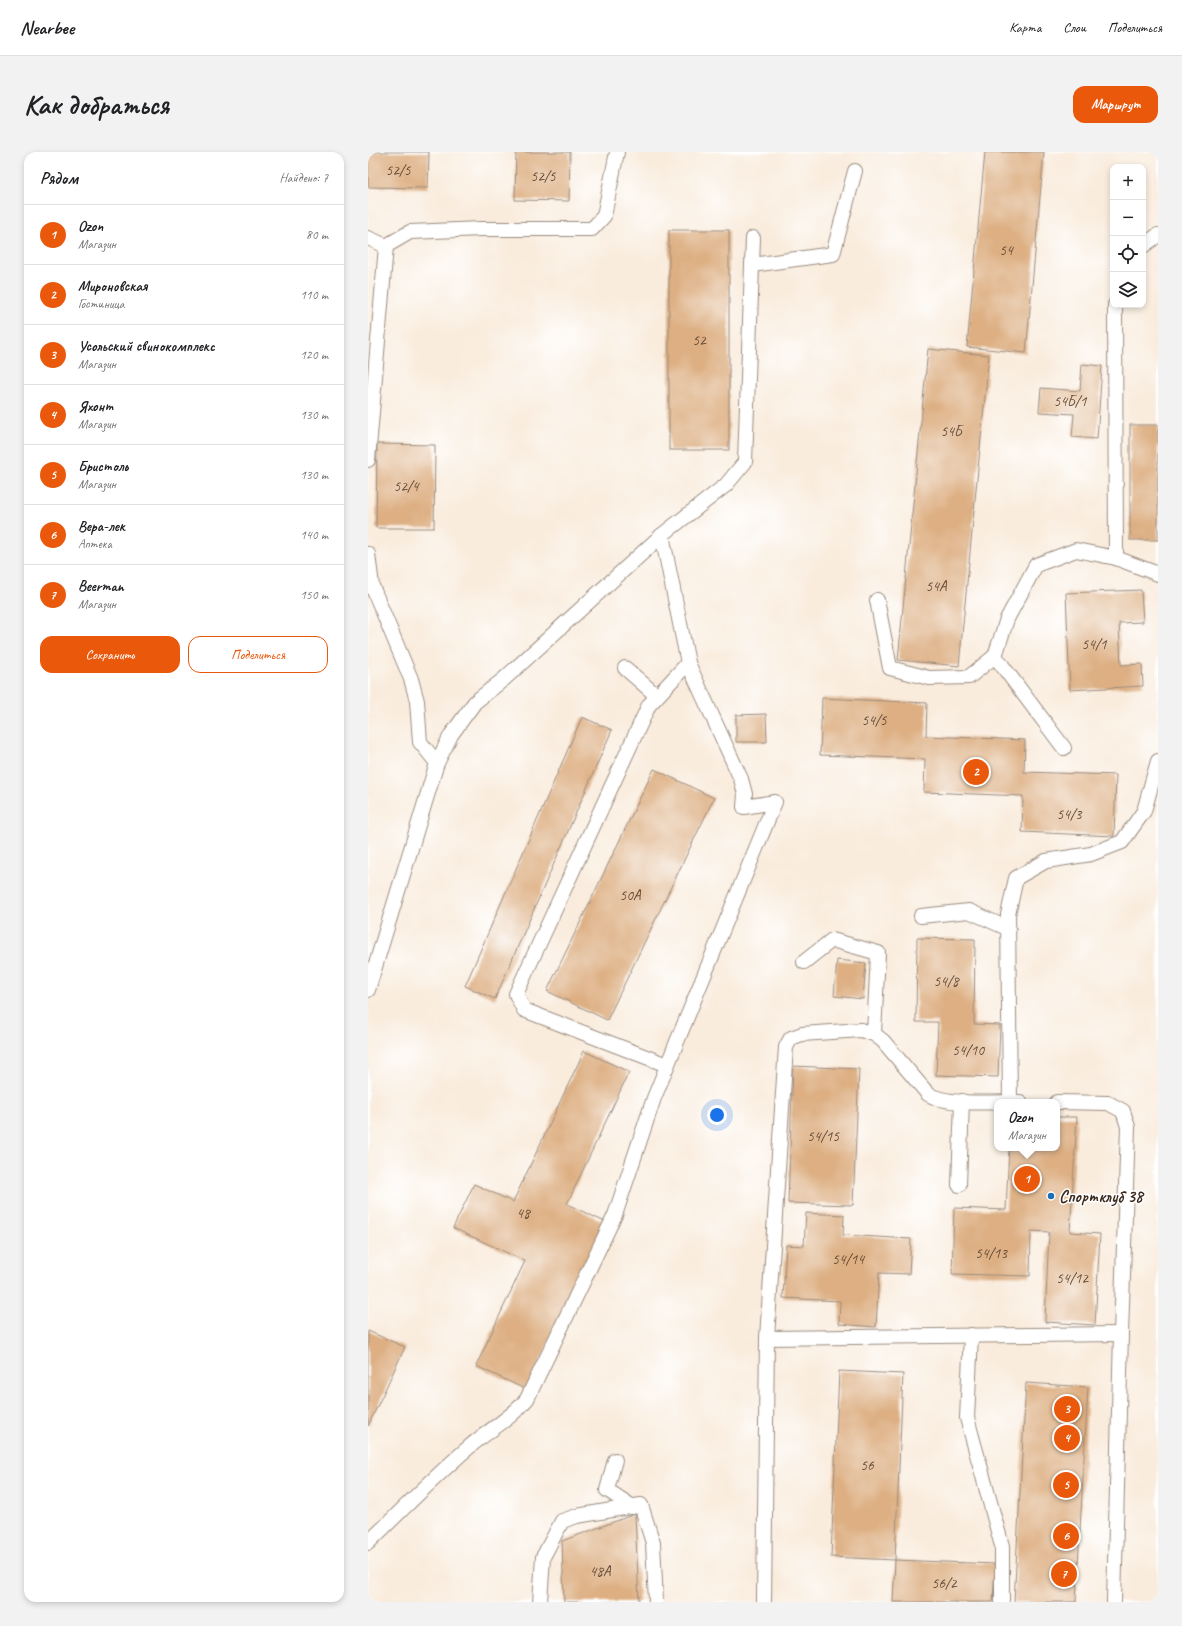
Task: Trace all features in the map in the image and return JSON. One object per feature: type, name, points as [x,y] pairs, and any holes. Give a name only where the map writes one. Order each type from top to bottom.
[{"type":"lane","points":[[386,246],[410,232],[481,229],[592,229],[604,216],[617,152]]},
{"type":"lane","points":[[752,265],[833,254],[855,171]]},
{"type":"lane","points":[[1146,244],[1158,235]]},
{"type":"lane","points":[[368,238],[386,246]]},
{"type":"lane","points":[[368,990],[437,763],[451,735],[475,702],[504,679],[662,535],[726,485],[744,462],[753,238]]},
{"type":"lane","points":[[368,460],[386,246]]},
{"type":"lane","points":[[1115,308],[1116,558]]},
{"type":"lane","points":[[368,1543],[467,1449],[517,1411],[527,1399],[615,1215],[654,1098],[774,802],[744,807],[745,794],[742,778],[688,663],[662,535]]},
{"type":"lane","points":[[878,600],[890,668],[929,678],[969,678],[995,656],[1007,620],[1036,565],[1076,550],[1116,558],[1158,574]]},
{"type":"lane","points":[[368,554],[372,586],[412,680],[417,701],[420,742],[437,763]]},
{"type":"lane","points":[[995,656],[1064,748]]},
{"type":"lane","points":[[667,1065],[524,1010],[516,994],[649,705],[688,663]]},
{"type":"lane","points":[[625,668],[657,696]]},
{"type":"lane","points":[[1010,1099],[1008,915],[1016,878],[1046,861],[1091,854],[1122,842],[1144,811],[1158,761]]},
{"type":"lane","points":[[921,916],[970,912],[1009,929]]},
{"type":"lane","points":[[804,962],[832,940],[878,953],[874,1034]]},
{"type":"lane","points":[[764,1602],[767,1338],[786,1047],[791,1038],[802,1034],[861,1030],[874,1034],[883,1041],[928,1094],[935,1098],[962,1102],[994,1102]]},
{"type":"lane","points":[[959,1185],[962,1102]]},
{"type":"lane","points":[[1060,1102],[1108,1103],[1123,1111],[1128,1128],[1114,1602]]},
{"type":"lane","points":[[767,1338],[1121,1334]]},
{"type":"lane","points":[[972,1335],[967,1418],[1002,1546],[1002,1602]]},
{"type":"lane","points":[[614,1460],[607,1490],[633,1507]]},
{"type":"lane","points":[[540,1602],[543,1557],[562,1520],[641,1505],[653,1543],[656,1602]]},
{"type":"building","points":[[368,152],[429,152],[428,188],[368,187]]},
{"type":"building","points":[[516,152],[570,152],[569,201],[515,200]]},
{"type":"building","points":[[985,152],[1044,152],[1026,353],[967,347]]},
{"type":"building","points":[[669,230],[729,230],[729,450],[669,450]]},
{"type":"building","points":[[928,349],[989,355],[959,666],[898,660]]},
{"type":"building","points":[[1082,364],[1102,366],[1097,439],[1072,437],[1074,414],[1039,412],[1041,388],[1080,391]]},
{"type":"building","points":[[1130,425],[1158,425],[1158,540],[1130,540]]},
{"type":"building","points":[[377,444],[435,445],[434,528],[376,528]]},
{"type":"building","points":[[1141,590],[1143,622],[1119,623],[1121,665],[1142,664],[1143,686],[1070,690],[1066,593]]},
{"type":"building","points":[[822,698],[927,703],[926,736],[1025,740],[1024,772],[1116,775],[1114,836],[1022,832],[1023,796],[924,792],[925,759],[820,755]]},
{"type":"building","points":[[766,714],[767,742],[736,742],[736,715]]},
{"type":"building","points":[[582,717],[612,730],[495,999],[465,986]]},
{"type":"building","points":[[654,769],[714,798],[607,1020],[547,991]]},
{"type":"building","points":[[917,938],[975,939],[974,1024],[1000,1025],[998,1077],[936,1075],[938,1022],[916,1022]]},
{"type":"building","points":[[837,960],[866,963],[863,999],[834,996]]},
{"type":"building","points":[[584,1051],[629,1072],[567,1204],[605,1222],[527,1390],[476,1366],[525,1261],[453,1228],[474,1184],[513,1202]]},
{"type":"building","points":[[793,1066],[859,1069],[853,1205],[788,1203]]},
{"type":"building","points":[[1060,1117],[1077,1117],[1070,1232],[1100,1234],[1095,1325],[1045,1322],[1049,1232],[1031,1231],[1030,1276],[952,1274],[954,1208],[1006,1210],[1009,1151],[1060,1151]]},
{"type":"building","points":[[806,1213],[844,1215],[843,1235],[911,1239],[909,1274],[879,1273],[876,1327],[839,1324],[840,1301],[783,1298],[786,1245],[804,1246]]},
{"type":"building","points":[[368,1331],[405,1347],[368,1426]]},
{"type":"building","points":[[839,1371],[903,1374],[895,1560],[831,1557]]},
{"type":"building","points":[[1026,1383],[1088,1387],[1076,1602],[1014,1602]]},
{"type":"building","points":[[635,1514],[639,1602],[564,1602],[562,1541]]},
{"type":"building","points":[[895,1560],[995,1564],[993,1602],[893,1602]]},
{"type":"place","name":"Мироновская","points":[[976,772]]},
{"type":"place","name":"Ozon","points":[[1027,1179]]},
{"type":"place","name":"Спортклуб 38","points":[[1051,1196]]},
{"type":"place","name":"Усольский свинокомплекс","points":[[1067,1409]]},
{"type":"place","name":"Яхонт","points":[[1067,1438]]},
{"type":"place","name":"Бристоль","points":[[1066,1485]]},
{"type":"place","name":"Вера-лек","points":[[1066,1536]]},
{"type":"place","name":"Beerman","points":[[1064,1574]]}]
